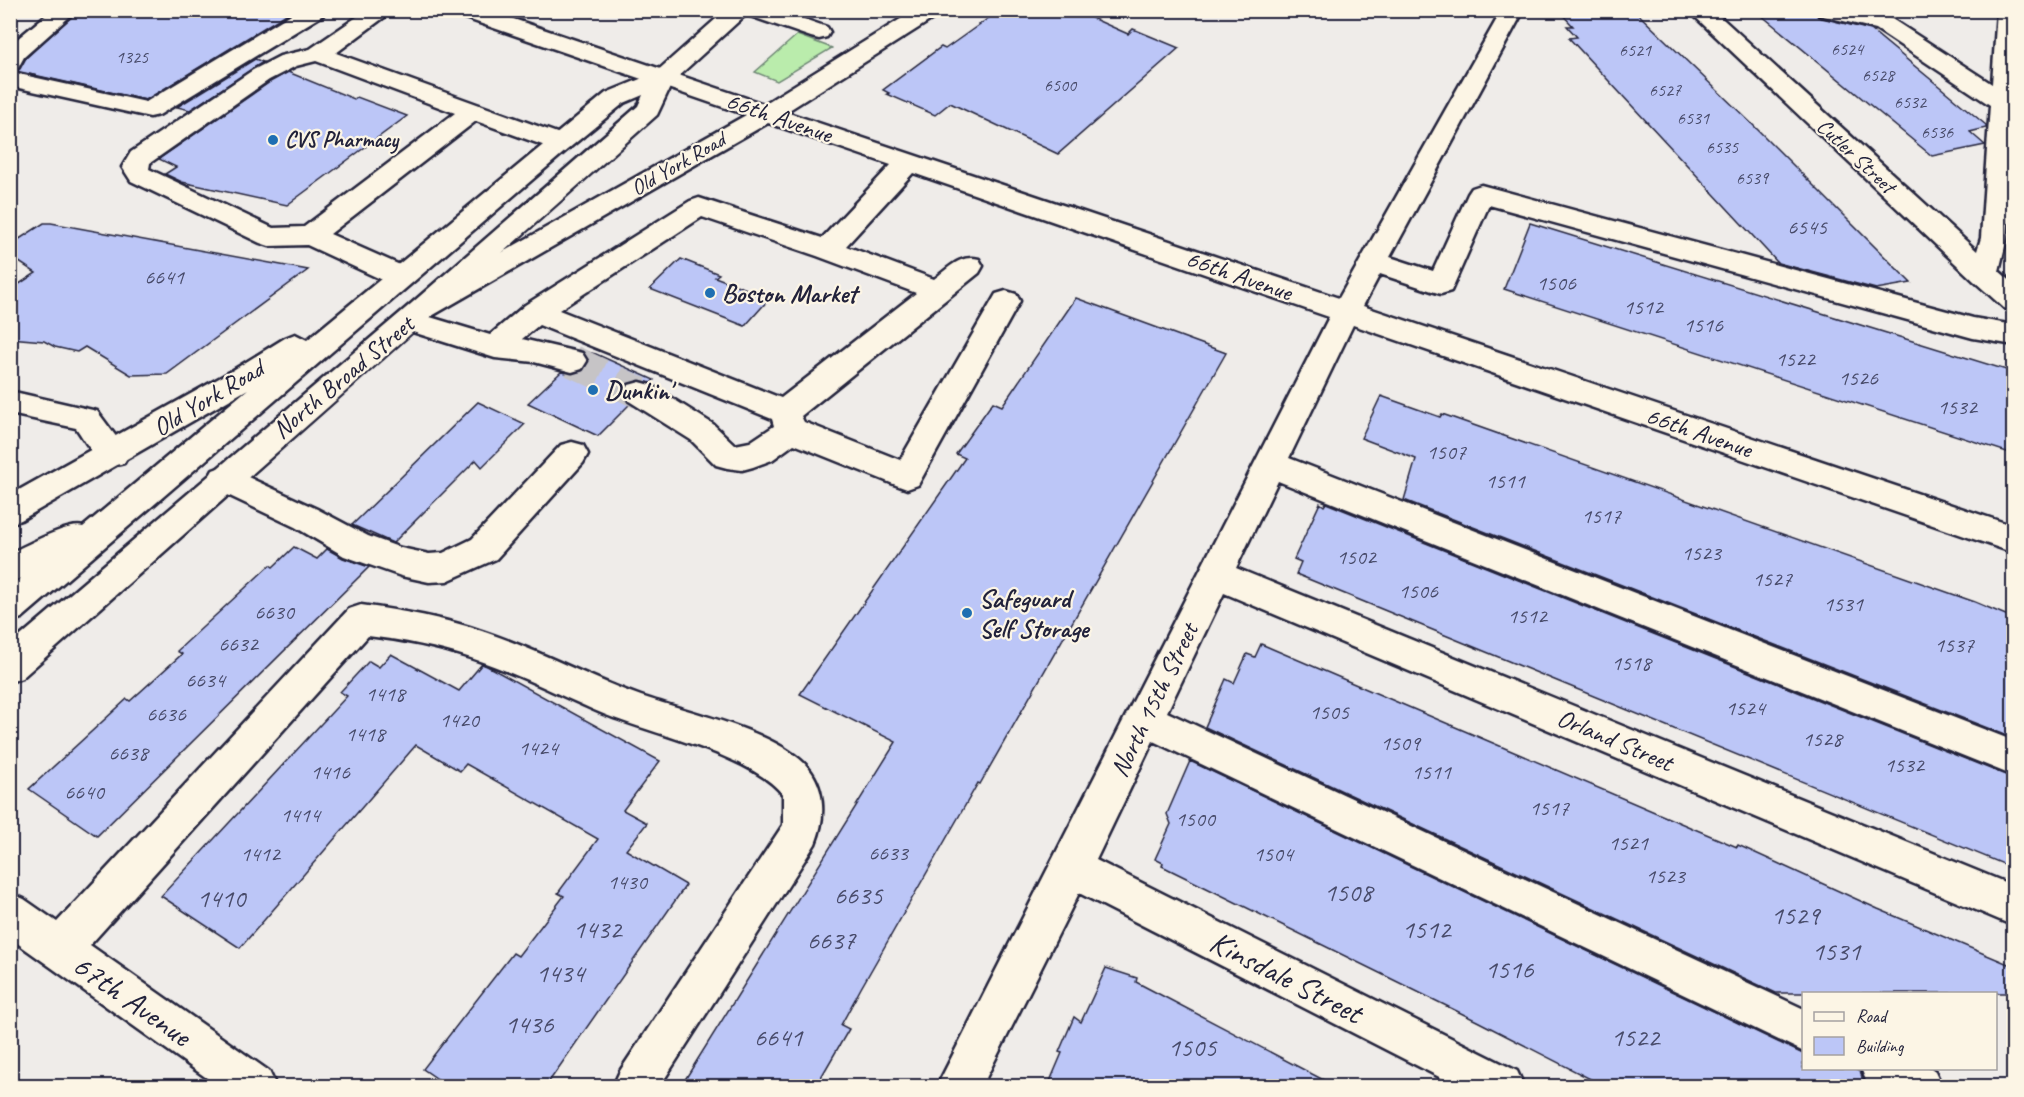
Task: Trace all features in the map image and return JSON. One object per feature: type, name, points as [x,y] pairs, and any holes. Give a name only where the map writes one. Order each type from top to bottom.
[{"type":"street","points":[[10,63],[14,54],[66,10]]},
{"type":"street","points":[[10,79],[150,110],[315,10]]},
{"type":"street","points":[[383,10],[318,54],[288,61],[261,75],[140,158],[135,167],[140,175],[269,237],[310,236],[399,276]]},
{"type":"street","name":"66th Avenue","points":[[464,10],[2013,540]]},
{"type":"street","name":"North Broad Street","points":[[10,608],[114,522],[399,276],[559,143],[615,98],[663,78],[740,10]]},
{"type":"street","points":[[755,10],[819,32]]},
{"type":"street","name":"Old York Road","points":[[416,316],[767,113],[931,10]]},
{"type":"street","name":"North 15th Street","points":[[963,1085],[1346,311],[1514,10]]},
{"type":"street","name":"Cutler Street","points":[[1699,10],[2013,301]]},
{"type":"street","points":[[1827,10],[1884,24],[2004,103]]},
{"type":"street","points":[[1984,274],[1994,238],[2008,10]]},
{"type":"street","points":[[318,54],[559,143]]},
{"type":"street","name":"North Broad Street","points":[[10,666],[224,479],[416,316],[648,110],[663,78]]},
{"type":"street","points":[[310,236],[473,111]]},
{"type":"street","points":[[827,249],[909,162]]},
{"type":"street","points":[[1372,261],[1441,284],[1480,194],[1973,328],[2013,335]]},
{"type":"street","points":[[495,347],[535,312],[699,207],[827,249],[938,291]]},
{"type":"street","points":[[640,393],[702,432],[727,456],[742,458],[762,451],[788,421],[969,266]]},
{"type":"street","name":"Old York Road","points":[[10,511],[114,454],[279,356],[399,276]]},
{"type":"street","points":[[535,312],[788,421],[907,476],[1006,301]]},
{"type":"street","points":[[416,316],[495,347],[534,351],[572,361]]},
{"type":"street","points":[[17,411],[86,419],[114,454]]},
{"type":"street","points":[[10,568],[114,522],[224,479],[296,513],[356,546],[401,562],[429,568],[447,567],[484,549],[572,454]]},
{"type":"street","points":[[1270,464],[2013,759]]},
{"type":"street","name":"Orland Street","points":[[1216,574],[2013,906]]},
{"type":"street","points":[[60,948],[361,620],[422,630],[484,647],[639,712],[718,738],[772,760],[791,775],[803,791],[804,815],[801,831],[635,1086]]},
{"type":"street","points":[[1144,719],[1802,1031]]},
{"type":"street","name":"Kinsdale Street","points":[[1071,868],[1502,1086]]},
{"type":"street","name":"67th Avenue","points":[[10,913],[254,1086]]},
{"type":"street","points":[[1886,1070],[1920,1086]]},
{"type":"green space","points":[[797,35],[832,48],[777,81],[755,72]]},
{"type":"building","points":[[79,10],[293,10],[146,100],[16,71],[20,69],[26,58]]},
{"type":"building","points":[[1000,10],[1074,10],[1128,34],[1133,29],[1179,48],[1058,154],[950,103],[935,115],[887,94],[889,93],[883,90],[941,47],[945,49]]},
{"type":"building","points":[[1558,10],[1634,10],[1911,283],[1876,289],[1778,263],[1569,38],[1577,37],[1567,26],[1573,26]]},
{"type":"building","points":[[1755,10],[1814,10],[1818,17],[1871,30],[1986,125],[1986,128],[1970,132],[1985,145],[1932,156]]},
{"type":"building","points":[[255,59],[263,62],[190,110],[177,107]]},
{"type":"building","name":"CVS Pharmacy","points":[[288,72],[354,99],[357,97],[407,116],[287,205],[182,182],[165,174],[176,167],[159,159]]},
{"type":"building","points":[[44,223],[308,270],[167,374],[131,375],[85,347],[77,352],[55,347],[44,341],[10,338],[10,290],[36,273],[10,256],[10,245]]},
{"type":"building","points":[[1530,223],[2013,372],[2013,454],[1504,289]]},
{"type":"building","name":"Boston Market","points":[[681,259],[719,274],[715,277],[770,298],[745,326],[650,289]]},
{"type":"building","name":"Safeguard Self Storage","points":[[1076,298],[1226,353],[861,988],[841,1025],[849,1029],[816,1086],[681,1086],[896,742],[800,694],[965,458],[956,454],[993,402],[1002,406]]},
{"type":"building","name":"Dunkin'","points":[[583,351],[596,354],[654,380],[651,383],[639,380],[627,384],[623,394],[630,404],[598,436],[528,403],[561,372],[573,374],[584,370],[589,360]]},
{"type":"building","points":[[1381,396],[1440,417],[1442,414],[1975,602],[2013,618],[2013,738],[1404,500],[1416,459],[1361,438]]},
{"type":"building","points":[[478,402],[525,424],[482,467],[476,460],[393,543],[352,525]]},
{"type":"building","points":[[1320,503],[1324,506],[1326,503],[2013,778],[2013,868],[1296,574],[1301,562],[1294,559]]},
{"type":"building","points":[[294,547],[317,559],[327,549],[343,558],[369,567],[97,836],[29,789],[127,699],[130,701],[182,654],[177,651],[270,565],[273,567]]},
{"type":"building","points":[[1261,644],[1737,847],[1738,845],[1878,909],[2013,966],[2013,993],[1776,993],[1205,727],[1226,679],[1234,683],[1247,654],[1255,657]]},
{"type":"building","points":[[391,654],[459,691],[482,664],[660,761],[623,810],[647,823],[626,850],[686,885],[546,1086],[448,1086],[423,1069],[513,953],[518,956],[564,896],[558,893],[598,839],[466,764],[460,771],[416,745],[240,948],[161,896],[347,696],[340,692],[369,661],[379,667]]},
{"type":"building","points":[[1190,761],[1802,1054],[1802,1070],[1856,1070],[1860,1072],[1865,1084],[1869,1086],[1604,1086],[1162,866],[1163,863],[1155,859],[1171,824],[1167,814]]},
{"type":"building","points":[[1106,968],[1137,978],[1136,982],[1335,1086],[1048,1086],[1074,1017],[1081,1022]]},
{"type":"tunnel","points":[[572,361],[640,393]]},
{"type":"place","name":"CVS Pharmacy","points":[[273,140]]},
{"type":"place","name":"Boston Market","points":[[710,293]]},
{"type":"place","name":"Dunkin'","points":[[593,390]]},
{"type":"place","name":"Safeguard Self Storage","points":[[967,613]]}]
